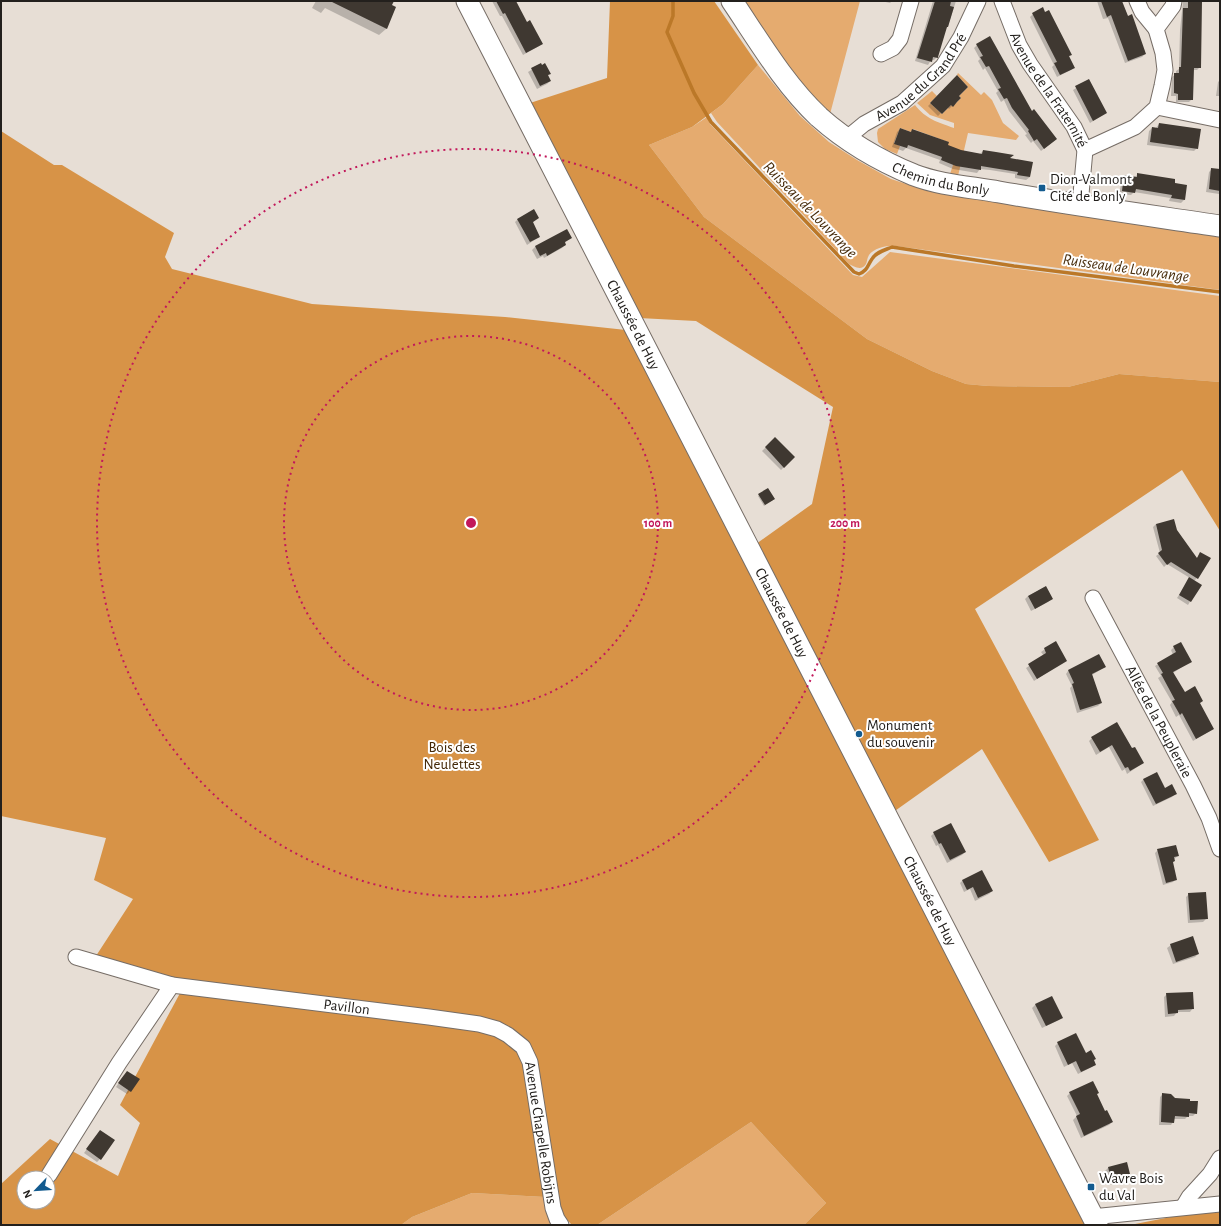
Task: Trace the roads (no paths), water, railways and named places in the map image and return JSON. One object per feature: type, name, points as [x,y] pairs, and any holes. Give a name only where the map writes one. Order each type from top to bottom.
[{"type":"main road","name":"Chaussée de Huy","points":[[467,1],[1094,1221]]},
{"type":"main road","name":"Chemin du Bonly","points":[[732,1],[800,98],[820,117],[847,138],[879,158],[914,175],[934,181],[1220,226]]},
{"type":"street","points":[[881,54],[893,48],[900,39],[911,1]]},
{"type":"street","name":"Avenue du Grand Pré","points":[[847,138],[864,124],[902,103],[944,66],[961,37],[978,1]]},
{"type":"street","name":"Avenue de la Fraternité","points":[[1002,1],[1019,45],[1038,76],[1074,127],[1085,150],[1080,205]]},
{"type":"street","points":[[1085,150],[1135,127],[1156,107],[1165,70],[1163,53],[1156,29],[1142,12],[1137,1]]},
{"type":"street","points":[[1156,29],[1173,6],[1174,1]]},
{"type":"street","points":[[1156,107],[1220,120]]},
{"type":"street","name":"Allée de la Peupleraie","points":[[1092,598],[1199,798],[1209,818],[1220,849]]},
{"type":"street","name":"Pavillon","points":[[76,957],[172,985],[479,1024],[497,1029],[518,1042]]},
{"type":"street","points":[[52,1170],[119,1063],[172,985]]},
{"type":"street","name":"Avenue Chapelle Robijns","points":[[518,1042],[526,1053],[531,1068],[553,1208],[561,1225]]},
{"type":"street","points":[[1183,1207],[1189,1197],[1210,1174],[1220,1158]]},
{"type":"street","points":[[1094,1221],[1183,1207],[1220,1204]]},
{"type":"waterway","name":"Ruisseau de Louvrange","points":[[673,1],[673,16],[667,32],[694,93],[711,122],[854,272],[859,274],[866,269],[876,255],[892,247],[1014,266],[1220,292]]},
{"type":"place","name":"Dion-Valmont Cité de Bonly","points":[[1042,188]]},
{"type":"place","name":"Monument du souvenir","points":[[859,734]]},
{"type":"place","name":"Wavre Bois du Val","points":[[1091,1187]]},
{"type":"park label","name":"Bois des Neulettes","points":[[452,756]]}]
